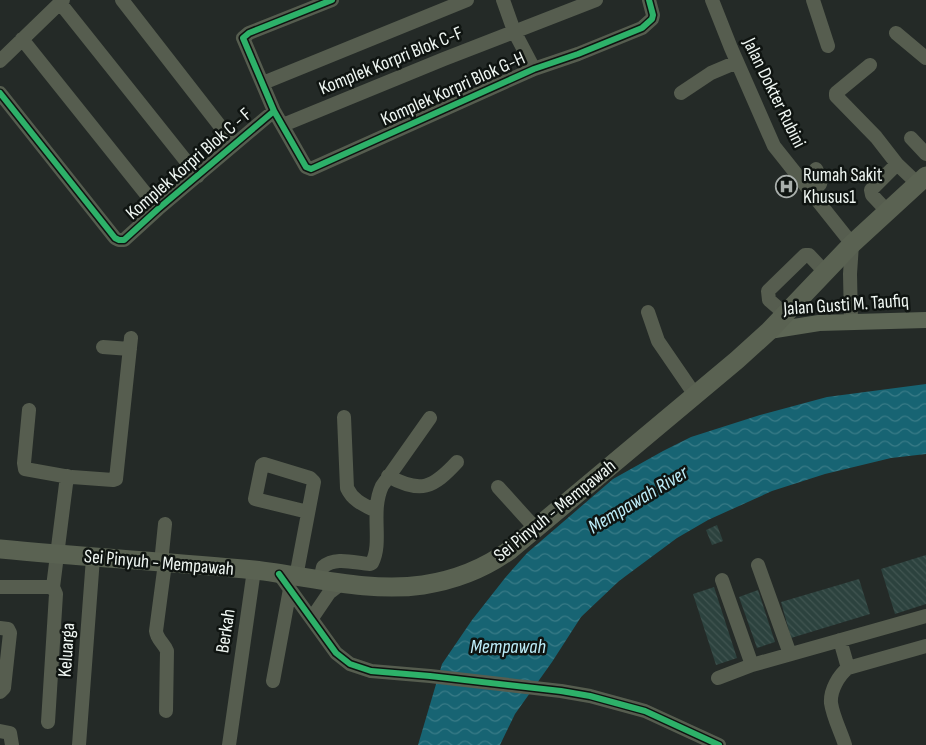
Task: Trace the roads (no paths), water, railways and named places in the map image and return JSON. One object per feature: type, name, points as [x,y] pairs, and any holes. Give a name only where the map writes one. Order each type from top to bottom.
[{"type":"highway","name":"Sei Pinyuh - Mempawah","points":[[0,549],[254,570],[288,580],[320,580],[391,587],[422,585],[450,580],[491,564],[536,529],[737,360],[769,331],[779,309],[822,268],[852,244],[917,179]]},
{"type":"main road","name":"Jalan Gusti M. Taufiq","points":[[769,331],[799,325],[851,321],[926,320]]},
{"type":"street","points":[[122,0],[234,144]]},
{"type":"street","points":[[283,125],[274,111],[263,83],[244,45],[243,38],[332,0]]},
{"type":"street","points":[[263,83],[467,0]]},
{"type":"street","points":[[503,0],[514,31],[534,69]]},
{"type":"street","name":"Komplek Korpri Blok C-F","points":[[283,125],[514,31],[596,0]]},
{"type":"street","name":"Komplek Korpri Blok G-H","points":[[283,125],[306,167],[311,169],[534,69],[578,54],[642,28],[651,21],[653,14],[649,0]]},
{"type":"street","name":"Jalan Dokter Rubini","points":[[712,0],[774,146],[852,244]]},
{"type":"street","points":[[814,0],[828,46]]},
{"type":"street","points":[[0,61],[61,2],[198,176]]},
{"type":"street","points":[[896,33],[926,58]]},
{"type":"street","points":[[22,39],[158,209]]},
{"type":"street","points":[[681,93],[711,73],[737,62]]},
{"type":"street","points":[[870,65],[836,93],[836,96],[876,137],[897,164],[917,179]]},
{"type":"street","name":"Komplek Korpri Blok C - F","points":[[0,93],[119,240],[124,240],[274,111]]},
{"type":"street","points":[[912,138],[926,154]]},
{"type":"street","points":[[887,210],[872,194],[871,190],[897,164]]},
{"type":"street","points":[[810,192],[820,184],[821,180],[816,169]]},
{"type":"street","points":[[851,321],[850,274],[852,244]]},
{"type":"street","points":[[779,309],[768,297],[768,291],[803,256],[809,256],[822,268]]},
{"type":"street","points":[[648,312],[658,341],[695,395]]},
{"type":"street","points":[[29,410],[24,463],[26,469],[68,476],[116,479],[130,343],[103,347]]},
{"type":"street","points":[[344,417],[347,488],[351,496],[357,501],[376,511]]},
{"type":"street","points":[[320,580],[322,571],[327,564],[339,561],[372,563],[376,550],[377,495],[388,476],[430,418]]},
{"type":"street","points":[[388,476],[411,487],[426,485],[442,477],[457,462]]},
{"type":"street","points":[[272,681],[288,580],[308,512],[314,482],[264,464],[262,465],[255,499],[308,512]]},
{"type":"street","points":[[48,722],[56,594],[53,588],[68,476]]},
{"type":"street","points":[[498,487],[536,529]]},
{"type":"street","points":[[165,524],[156,632],[158,640],[165,646],[167,651],[166,710]]},
{"type":"street","name":"Keluarga","points":[[79,745],[93,558]]},
{"type":"street","points":[[758,565],[790,654]]},
{"type":"street","name":"Berkah","points":[[229,745],[254,570]]},
{"type":"street","points":[[288,580],[336,653],[350,664],[371,671],[430,676],[590,696],[645,711],[719,745]]},
{"type":"street","points":[[722,580],[752,665]]},
{"type":"street","points":[[312,618],[329,593],[342,583]]},
{"type":"street","points":[[0,587],[53,588]]},
{"type":"street","points":[[718,678],[752,665],[926,616]]},
{"type":"street","points":[[0,628],[8,629],[10,633],[4,688],[0,692]]},
{"type":"street","points":[[840,640],[848,668]]},
{"type":"street","points":[[845,745],[831,702],[837,681],[848,668],[925,651]]},
{"type":"street","points":[[0,731],[10,733],[12,745]]},
{"type":"water","name":"Mempawah","points":[[926,384],[926,454],[891,458],[825,474],[772,491],[708,520],[677,538],[619,581],[581,617],[515,714],[500,745],[418,745],[442,664],[472,620],[527,553],[613,479],[691,437],[760,415],[827,397]]},
{"type":"place","name":"Rumah Sakit Khusus1","points":[[787,186]]},
{"type":"water label","name":"Mempawah River","points":[[638,500]]}]
